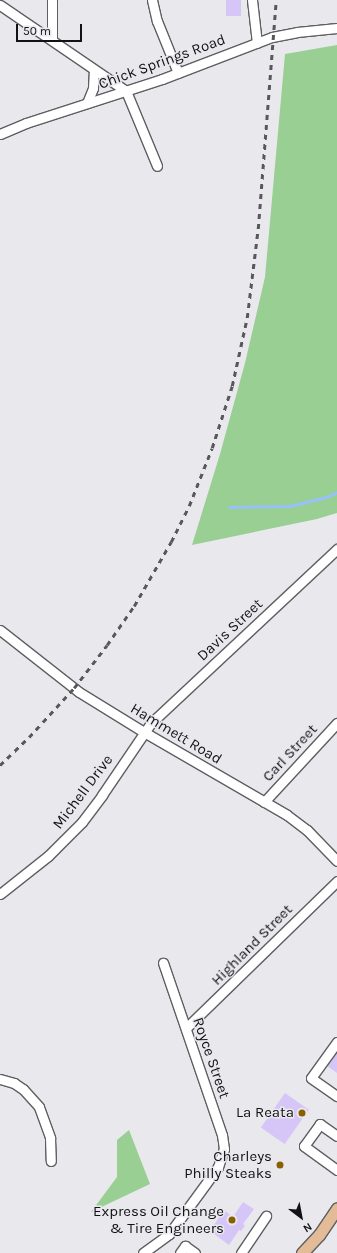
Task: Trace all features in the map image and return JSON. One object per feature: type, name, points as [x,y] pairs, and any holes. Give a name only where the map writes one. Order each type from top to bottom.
[{"type":"main road","points":[[304,1252],[319,1235],[337,1208]]},
{"type":"street","points":[[52,0],[52,39]]},
{"type":"street","points":[[152,0],[157,21],[178,73]]},
{"type":"street","points":[[252,0],[257,43]]},
{"type":"street","points":[[0,5],[52,39],[94,70],[126,91],[158,166]]},
{"type":"street","name":"Chick Springs Road","points":[[0,134],[26,123],[178,73],[257,43],[297,32],[337,28]]},
{"type":"street","points":[[88,103],[92,88],[94,70]]},
{"type":"street","name":"Davis Street","points":[[144,732],[151,723],[337,549]]},
{"type":"street","name":"Hammett Road","points":[[0,630],[79,692],[297,822],[337,861]]},
{"type":"street","name":"Carl Street","points":[[264,802],[337,723]]},
{"type":"street","name":"Michell Drive","points":[[0,894],[33,870],[82,822],[102,796],[144,732]]},
{"type":"street","name":"Highland Street","points":[[186,1028],[337,881]]},
{"type":"street","name":"Royce Street","points":[[143,1253],[169,1234],[218,1167],[224,1149],[222,1135],[163,962]]},
{"type":"street","points":[[337,1042],[311,1078],[337,1096]]},
{"type":"street","points":[[0,1079],[14,1083],[24,1089],[39,1107],[50,1138],[51,1161]]},
{"type":"street","points":[[337,1136],[320,1124],[304,1146],[337,1170]]},
{"type":"street","points":[[241,1253],[266,1216]]},
{"type":"street","points":[[180,1253],[185,1246],[195,1253]]},
{"type":"green space","points":[[337,45],[337,513],[317,519],[192,545],[220,454],[245,363],[265,277],[285,54]]},
{"type":"green space","points":[[129,1130],[150,1184],[91,1212],[117,1177],[117,1140]]},
{"type":"building","points":[[226,0],[241,0],[241,16],[226,16]]},
{"type":"building","points":[[337,1052],[337,1073],[327,1066]]},
{"type":"building","points":[[285,1093],[309,1110],[285,1144],[261,1127]]},
{"type":"building","name":"Express Oil Change & Tire Engineers","points":[[243,1202],[254,1209],[243,1224],[245,1226],[241,1231],[239,1230],[229,1245],[210,1231],[224,1210],[233,1217]]},
{"type":"waterway","points":[[229,507],[290,506],[327,497],[337,492]]},
{"type":"railway","points":[[0,765],[29,737],[74,688],[107,645],[134,606],[171,542],[189,506],[212,448],[232,386],[247,318],[258,229],[276,0]]},
{"type":"place","name":"La Reata","points":[[302,1113]]},
{"type":"place","name":"Charleys Philly Steaks","points":[[280,1165]]},
{"type":"place","name":"Express Oil Change & Tire Engineers","points":[[232,1220]]}]
